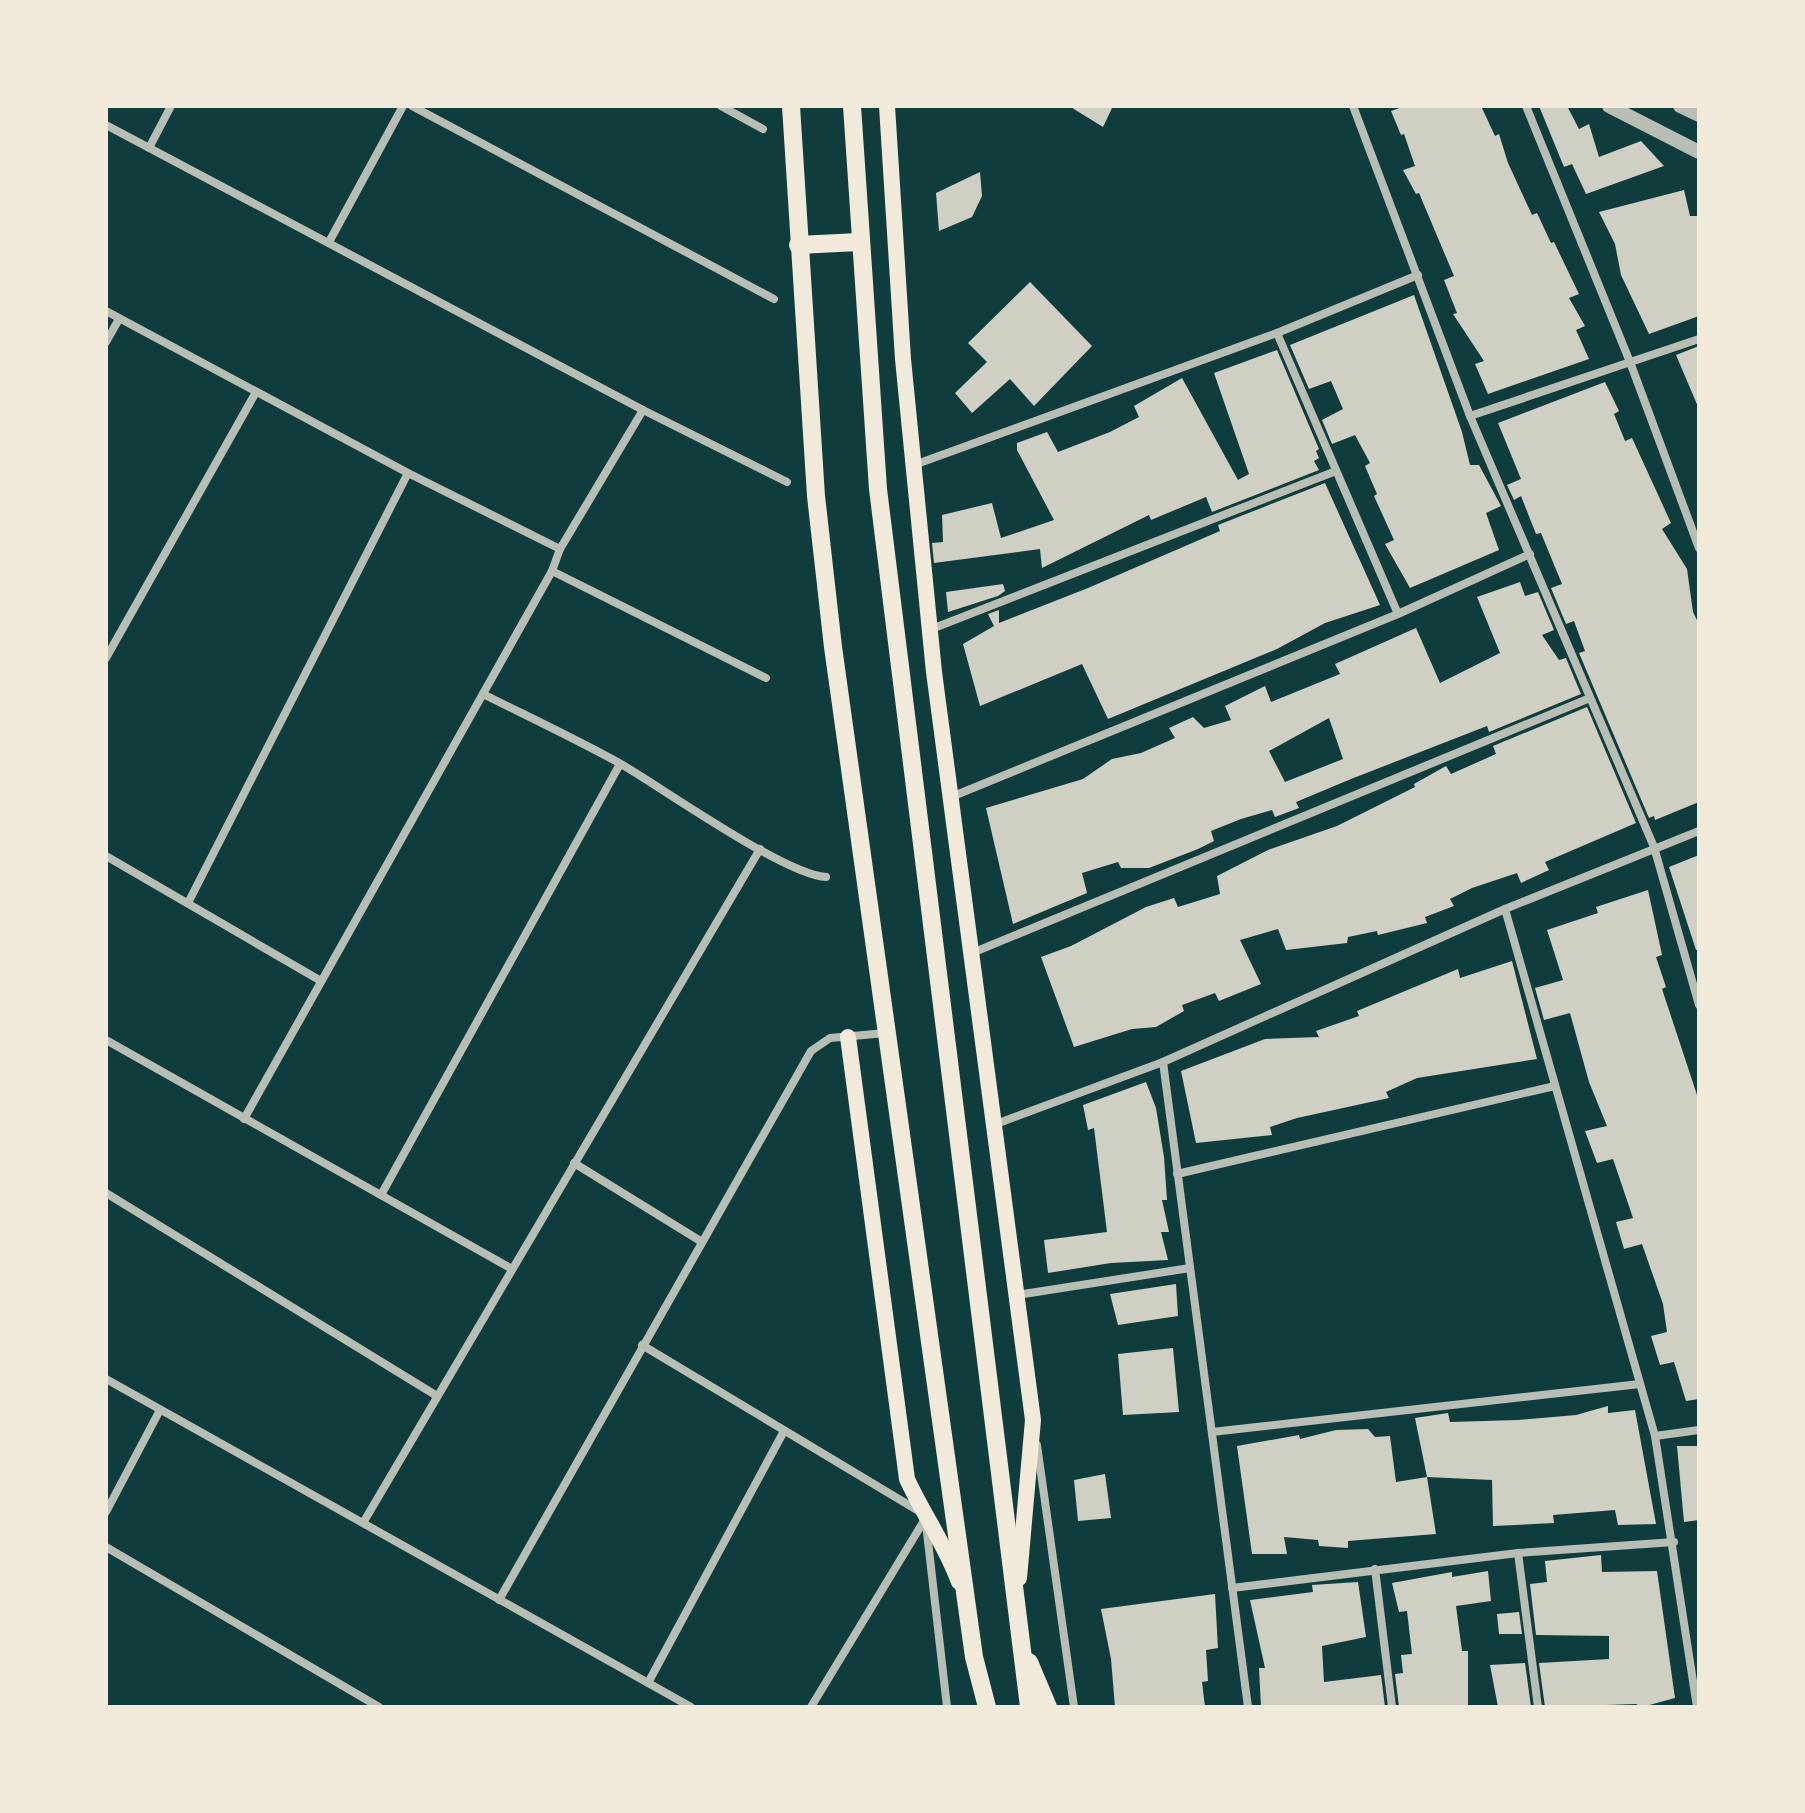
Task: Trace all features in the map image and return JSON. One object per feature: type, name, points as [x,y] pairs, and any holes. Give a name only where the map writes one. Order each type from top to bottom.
[{"type":"highway","points":[[791,106],[816,496],[833,647],[970,1624],[975,1707]]},
{"type":"highway","points":[[852,106],[878,489],[1029,1707]]},
{"type":"highway","points":[[798,245],[859,242]]},
{"type":"highway","points":[[1023,1652],[1048,1707]]},
{"type":"highway","points":[[974,1657],[987,1707]]},
{"type":"main road","points":[[887,106],[913,465],[929,630],[1033,1420],[1032,1463],[1019,1572],[1019,1616]]},
{"type":"main road","points":[[848,1037],[907,1479],[924,1516],[950,1557],[970,1624]]},
{"type":"street","points":[[149,148],[171,106]]},
{"type":"street","points":[[329,242],[403,106]]},
{"type":"street","points":[[412,106],[774,299]]},
{"type":"street","points":[[721,106],[763,129]]},
{"type":"street","points":[[1353,106],[1470,416],[1654,847],[1699,1005]]},
{"type":"street","points":[[1526,106],[1630,362],[1699,548]]},
{"type":"street","points":[[1609,106],[1626,110],[1699,152]]},
{"type":"street","points":[[1680,106],[1699,115]]},
{"type":"street","points":[[106,125],[643,410],[787,482]]},
{"type":"street","points":[[913,465],[1277,333],[1418,275]]},
{"type":"street","points":[[106,311],[408,473],[560,549]]},
{"type":"street","points":[[106,342],[119,319]]},
{"type":"street","points":[[1277,333],[1398,614]]},
{"type":"street","points":[[1470,416],[1699,339]]},
{"type":"street","points":[[106,658],[256,392]]},
{"type":"street","points":[[244,1119],[552,571],[560,549],[643,410]]},
{"type":"street","points":[[929,630],[1336,471]]},
{"type":"street","points":[[188,903],[408,473]]},
{"type":"street","points":[[951,797],[1398,614],[1530,554]]},
{"type":"street","points":[[552,571],[766,678]]},
{"type":"street","points":[[483,694],[620,764],[760,849],[814,877],[826,877]]},
{"type":"street","points":[[972,953],[1590,698]]},
{"type":"street","points":[[381,1195],[620,764]]},
{"type":"street","points":[[996,1124],[1163,1062],[1505,909],[1699,831]]},
{"type":"street","points":[[363,1523],[760,849]]},
{"type":"street","points":[[106,856],[321,981]]},
{"type":"street","points":[[1505,909],[1655,1436],[1674,1542],[1697,1707]]},
{"type":"street","points":[[499,1600],[811,1051],[823,1040],[887,1033]]},
{"type":"street","points":[[106,1040],[512,1269]]},
{"type":"street","points":[[1163,1062],[1248,1707]]},
{"type":"street","points":[[1177,1174],[1555,1086]]},
{"type":"street","points":[[574,1163],[702,1242]]},
{"type":"street","points":[[106,1193],[437,1396]]},
{"type":"street","points":[[1017,1295],[1190,1268]]},
{"type":"street","points":[[642,1345],[924,1516]]},
{"type":"street","points":[[106,1379],[691,1707]]},
{"type":"street","points":[[1212,1432],[1640,1384]]},
{"type":"street","points":[[106,1512],[160,1410]]},
{"type":"street","points":[[1033,1420],[1074,1707]]},
{"type":"street","points":[[1655,1436],[1699,1430]]},
{"type":"street","points":[[648,1683],[784,1431]]},
{"type":"street","points":[[811,1707],[924,1516]]},
{"type":"street","points":[[924,1516],[947,1707]]},
{"type":"street","points":[[1232,1588],[1518,1553],[1674,1542]]},
{"type":"street","points":[[106,1547],[379,1707]]},
{"type":"street","points":[[1518,1553],[1538,1707]]},
{"type":"street","points":[[1375,1569],[1392,1707]]},
{"type":"building","points":[[1069,106],[1113,106],[1103,127]]},
{"type":"building","points":[[1405,106],[1481,106],[1495,136],[1499,134],[1508,163],[1532,215],[1537,213],[1579,294],[1569,298],[1585,326],[1576,330],[1589,359],[1488,394],[1475,364],[1484,361],[1453,314],[1457,313],[1444,280],[1454,276],[1419,193],[1416,194],[1403,170],[1415,166],[1404,134],[1401,135],[1391,111]]},
{"type":"building","points":[[1539,106],[1567,106],[1579,129],[1589,124],[1599,157],[1641,141],[1664,166],[1586,194],[1572,164],[1564,167]]},
{"type":"building","points":[[980,172],[982,196],[972,217],[939,231],[936,193]]},
{"type":"building","points":[[1684,190],[1690,216],[1699,216],[1699,316],[1649,334],[1621,275],[1615,244],[1599,212]]},
{"type":"building","points":[[1030,282],[1092,346],[1034,406],[1010,379],[972,413],[955,393],[987,362],[968,343]]},
{"type":"building","points":[[1414,295],[1462,432],[1470,465],[1479,465],[1501,506],[1486,513],[1499,550],[1410,588],[1385,544],[1394,540],[1374,496],[1377,494],[1365,466],[1370,463],[1355,435],[1332,444],[1322,420],[1343,409],[1331,381],[1309,389],[1290,345]]},
{"type":"building","points":[[1699,346],[1699,409],[1676,355]]},
{"type":"building","points":[[1277,350],[1319,449],[1316,451],[1319,458],[1314,461],[1319,470],[1212,512],[1206,497],[1151,520],[1149,515],[1042,568],[1040,549],[934,563],[932,543],[943,542],[942,515],[992,503],[1001,538],[1054,520],[1017,450],[1017,443],[1047,432],[1058,452],[1110,432],[1139,417],[1134,406],[1182,378],[1238,480],[1249,474],[1214,373]]},
{"type":"building","points":[[1605,382],[1619,411],[1614,414],[1625,441],[1632,438],[1671,523],[1662,529],[1687,569],[1693,612],[1699,624],[1699,802],[1655,820],[1654,816],[1649,818],[1579,653],[1585,651],[1574,621],[1566,624],[1551,588],[1562,584],[1541,533],[1536,534],[1521,496],[1514,500],[1507,485],[1521,479],[1498,423]]},
{"type":"building","points":[[1325,483],[1380,605],[1325,623],[1277,649],[1108,719],[1082,664],[980,706],[963,644],[994,626],[988,614],[999,610],[999,623],[1220,531],[1218,525]]},
{"type":"building","points":[[1520,582],[1525,596],[1538,592],[1554,630],[1542,635],[1559,660],[1566,658],[1581,694],[1489,732],[1487,726],[1351,779],[1296,802],[1299,808],[1275,817],[1272,810],[1211,831],[1214,841],[1149,868],[1121,868],[1118,862],[1082,873],[1087,893],[1013,924],[986,808],[1083,779],[1112,759],[1141,753],[1175,738],[1169,728],[1193,717],[1204,728],[1231,720],[1225,706],[1265,686],[1271,702],[1340,674],[1335,664],[1416,628],[1440,683],[1500,653],[1477,597]],"holes":[[[1329,718],[1343,759],[1285,782],[1269,751]]]},
{"type":"building","points":[[1003,584],[1005,591],[998,596],[948,612],[946,592]]},
{"type":"building","points":[[1587,707],[1636,823],[1545,862],[1549,870],[1521,883],[1517,873],[1472,888],[1450,899],[1454,906],[1425,917],[1427,923],[1378,935],[1377,931],[1348,937],[1347,943],[1286,950],[1278,929],[1240,940],[1261,984],[1219,1001],[1215,993],[1182,1005],[1184,1011],[1156,1027],[1132,1029],[1074,1047],[1041,957],[1071,946],[1146,907],[1174,898],[1178,907],[1220,894],[1217,876],[1268,850],[1337,826],[1415,787],[1414,784],[1446,766],[1451,774],[1496,754],[1493,746]]},
{"type":"building","points":[[1699,855],[1699,950],[1696,950],[1669,867]]},
{"type":"building","points":[[1648,890],[1662,955],[1656,957],[1666,987],[1662,989],[1699,1101],[1699,1399],[1686,1401],[1674,1362],[1660,1365],[1651,1336],[1667,1332],[1663,1304],[1642,1244],[1624,1249],[1616,1222],[1633,1218],[1613,1159],[1597,1163],[1585,1131],[1607,1126],[1589,1082],[1570,1013],[1544,1020],[1535,988],[1563,980],[1547,930],[1598,913],[1596,907]]},
{"type":"building","points":[[1512,961],[1537,1059],[1417,1078],[1386,1092],[1389,1098],[1297,1118],[1270,1127],[1272,1135],[1196,1143],[1181,1071],[1265,1039],[1319,1037],[1316,1031],[1359,1016],[1357,1011],[1458,969],[1460,978]]},
{"type":"building","points":[[1146,1082],[1156,1108],[1164,1157],[1167,1200],[1162,1200],[1169,1232],[1161,1232],[1168,1260],[1111,1263],[1048,1273],[1044,1240],[1107,1232],[1094,1128],[1088,1130],[1083,1105]]},
{"type":"building","points":[[1176,1284],[1178,1316],[1118,1325],[1110,1294]]},
{"type":"building","points":[[1173,1348],[1179,1412],[1123,1415],[1118,1354]]},
{"type":"building","points":[[1608,1406],[1608,1413],[1635,1410],[1656,1524],[1618,1525],[1615,1510],[1553,1515],[1554,1523],[1493,1526],[1492,1480],[1427,1477],[1415,1418],[1448,1413],[1450,1422],[1518,1420],[1576,1415]]},
{"type":"building","points":[[1368,1429],[1375,1437],[1390,1436],[1396,1482],[1427,1477],[1436,1534],[1348,1541],[1348,1548],[1319,1546],[1318,1540],[1284,1537],[1287,1554],[1252,1554],[1237,1446],[1299,1435],[1300,1439],[1336,1430]]},
{"type":"building","points":[[1677,1446],[1699,1446],[1699,1520],[1684,1522]]},
{"type":"building","points":[[1105,1474],[1111,1518],[1078,1521],[1074,1480]]},
{"type":"building","points":[[1601,1555],[1602,1572],[1657,1571],[1675,1698],[1642,1707],[1636,1704],[1545,1707],[1539,1663],[1609,1659],[1609,1636],[1536,1635],[1530,1584],[1547,1582],[1545,1561]]},
{"type":"building","points":[[1488,1571],[1491,1601],[1456,1606],[1462,1651],[1468,1651],[1468,1707],[1399,1707],[1395,1674],[1403,1673],[1401,1655],[1412,1654],[1407,1611],[1399,1612],[1392,1583],[1452,1572],[1452,1577]]},
{"type":"building","points":[[1358,1582],[1366,1637],[1322,1646],[1324,1682],[1381,1675],[1385,1707],[1261,1707],[1259,1668],[1265,1668],[1250,1600],[1313,1592],[1312,1585]]},
{"type":"building","points":[[1215,1594],[1218,1648],[1206,1650],[1208,1681],[1202,1682],[1205,1707],[1115,1707],[1111,1659],[1101,1609]]},
{"type":"building","points":[[1519,1612],[1522,1634],[1499,1634],[1497,1614]]},
{"type":"building","points":[[1525,1663],[1531,1707],[1498,1707],[1490,1665]]}]
